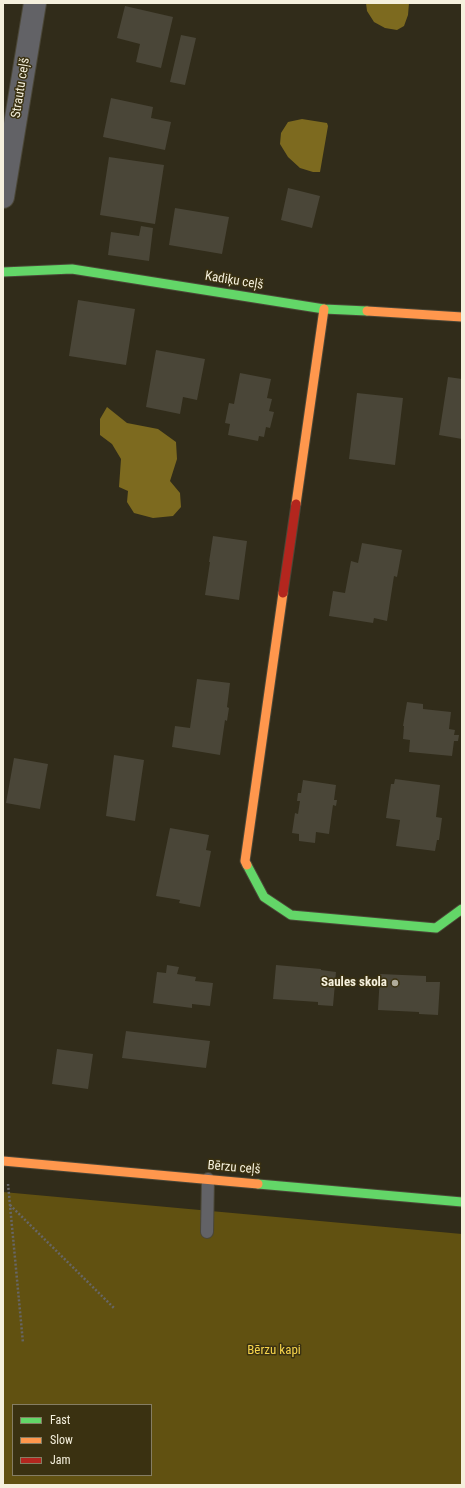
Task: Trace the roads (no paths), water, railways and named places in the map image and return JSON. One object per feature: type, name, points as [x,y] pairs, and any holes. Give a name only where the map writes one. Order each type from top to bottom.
[{"type":"street","name":"Strautu ceļš","points":[[3,197],[35,3]]},
{"type":"street","name":"Kadiķu ceļš","points":[[3,272],[72,269],[324,309],[462,317]]},
{"type":"street","points":[[324,309],[245,861],[264,896],[291,915],[436,928],[462,909]]},
{"type":"street","name":"Bērzu ceļš","points":[[5,1161],[462,1202]]},
{"type":"lane","points":[[207,1232],[208,1179]]},
{"type":"place","name":"Saules skola","points":[[395,983]]},
{"type":"park label","name":"Bērzu kapi","points":[[274,1351]]}]
